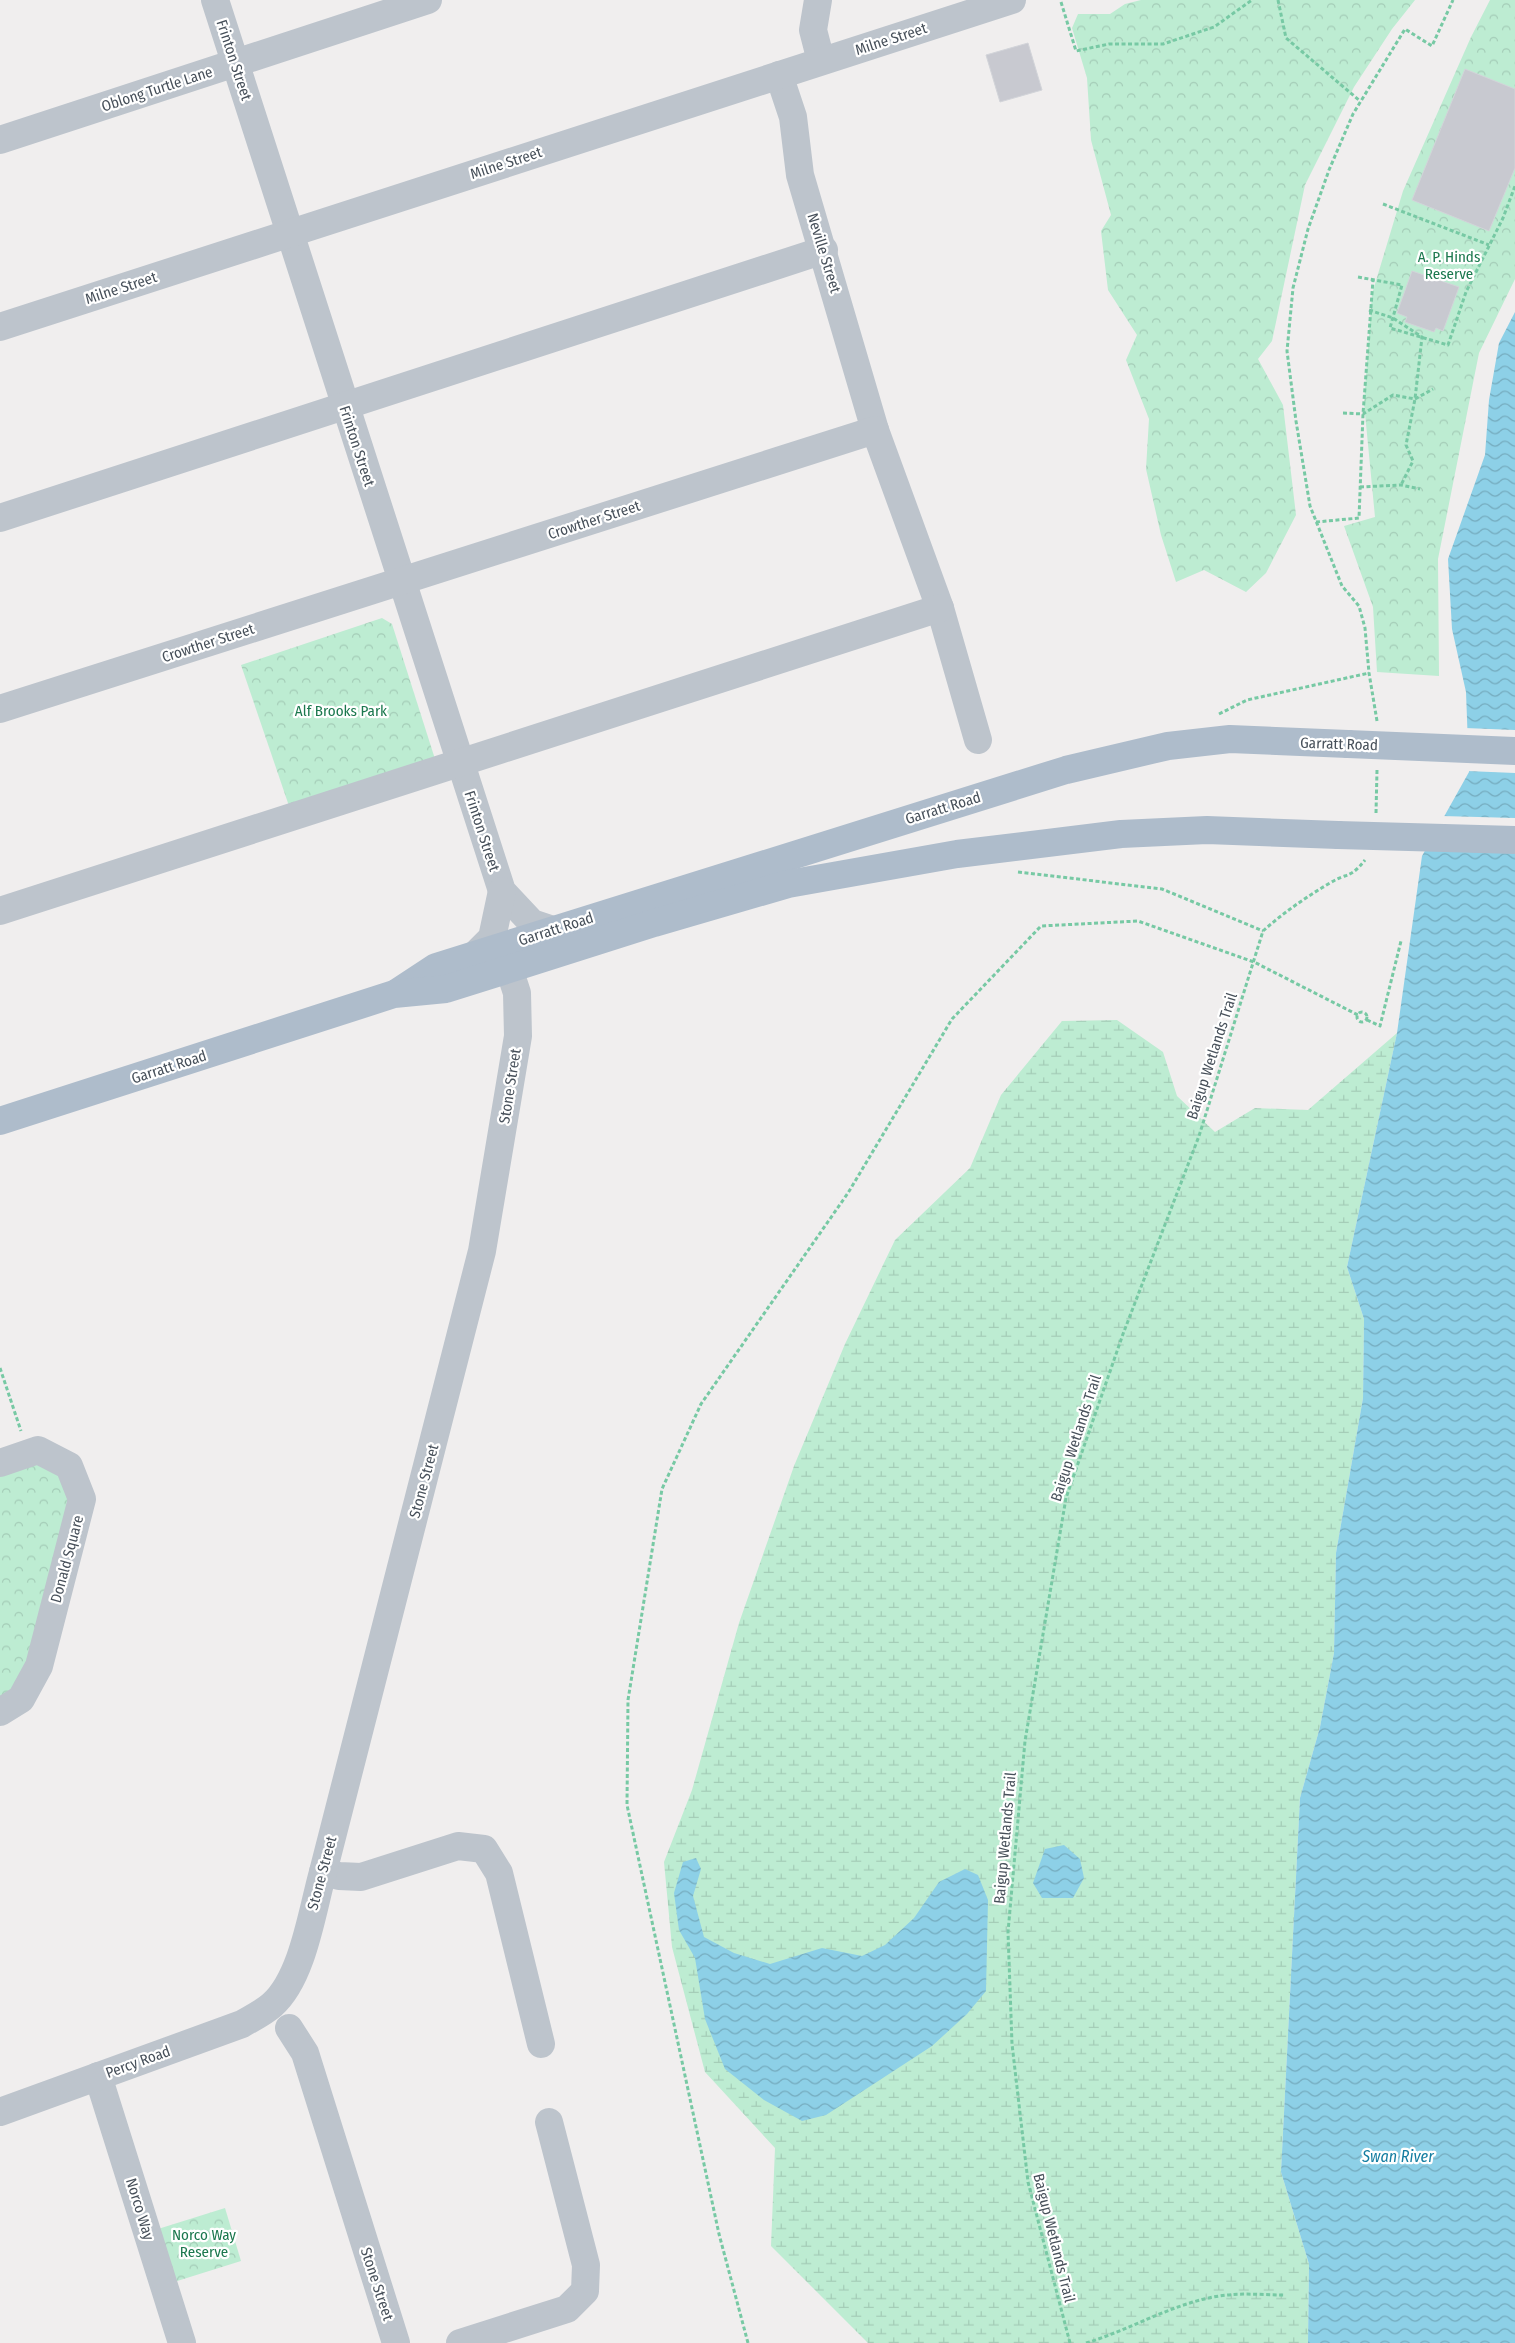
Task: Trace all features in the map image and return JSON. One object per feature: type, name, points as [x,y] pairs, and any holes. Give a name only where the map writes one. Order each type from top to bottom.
[{"type":"main road","name":"Garratt Road","points":[[0,1121],[394,994],[446,989],[506,958],[553,930],[1066,770],[1168,746],[1230,740],[1515,751]]},
{"type":"main road","name":"Garratt Road","points":[[394,994],[436,967],[474,956],[506,958],[654,923],[788,884],[956,854],[1121,834],[1207,830],[1338,836],[1515,840]]},
{"type":"street","name":"Frinton Street","points":[[215,0],[288,234],[502,891],[532,924],[553,930]]},
{"type":"street","name":"Oblong Turtle Lane","points":[[0,140],[428,0]]},
{"type":"street","points":[[818,0],[812,30],[821,61]]},
{"type":"street","name":"Milne Street","points":[[0,327],[1012,0]]},
{"type":"street","name":"Neville Street","points":[[779,75],[793,117],[800,175],[824,250],[875,430]]},
{"type":"street","points":[[0,518],[824,250]]},
{"type":"street","points":[[875,430],[940,608],[978,740]]},
{"type":"street","name":"Crowther Street","points":[[0,708],[875,430]]},
{"type":"street","points":[[0,911],[940,608]]},
{"type":"street","name":"Frinton Street","points":[[474,956],[492,938],[502,891]]},
{"type":"street","name":"Stone Street","points":[[272,2005],[290,1981],[303,1948],[482,1251],[518,1036],[518,1002],[506,958]]},
{"type":"street","name":"Donald Square","points":[[0,1463],[38,1450],[69,1466],[82,1499],[39,1666],[21,1699],[0,1712]]},
{"type":"street","points":[[322,1872],[339,1876],[361,1877],[458,1846],[484,1849],[499,1873],[541,2044]]},
{"type":"street","name":"Percy Road","points":[[2,2106],[98,2076],[242,2024],[272,2005]]},
{"type":"street","name":"Stone Street","points":[[289,2028],[304,2053],[396,2343]]},
{"type":"street","name":"Norco Way","points":[[98,2076],[182,2343]]},
{"type":"street","points":[[460,2343],[567,2309],[585,2291],[586,2265],[549,2122]]},
{"type":"path","points":[[1060,2],[1076,51],[1109,44],[1163,44],[1214,27],[1252,0]]},
{"type":"path","points":[[1278,0],[1286,38],[1360,101]]},
{"type":"path","points":[[1377,726],[1365,628],[1359,606],[1342,586],[1316,522],[1308,496],[1287,351],[1293,288],[1308,229],[1329,170],[1360,101],[1405,30],[1432,46],[1453,0]]},
{"type":"path","points":[[1358,277],[1402,285],[1390,328],[1448,345],[1466,292],[1515,186]]},
{"type":"path","points":[[1383,204],[1489,245]]},
{"type":"path","points":[[1316,522],[1359,518],[1369,310],[1373,280]]},
{"type":"path","points":[[1369,310],[1393,318],[1422,337]]},
{"type":"path","points":[[1402,485],[1413,462],[1406,445],[1415,399],[1422,337]]},
{"type":"path","points":[[1343,413],[1363,414],[1393,395],[1415,399],[1433,389]]},
{"type":"path","points":[[1360,487],[1402,485],[1420,489]]},
{"type":"path","points":[[1216,715],[1247,700],[1369,673]]},
{"type":"path","points":[[1376,822],[1377,764]]},
{"type":"path","points":[[1015,872],[1162,889],[1263,931],[1332,881],[1355,873],[1367,857]]},
{"type":"path","points":[[748,2343],[719,2234],[627,1805],[628,1700],[662,1490],[701,1404],[848,1193],[952,1019],[1041,926],[1138,921],[1254,962],[1358,1015],[1360,1022],[1367,1020],[1380,1026],[1401,941]]},
{"type":"path","name":"Baigup Wetlands Trail","points":[[1070,2343],[1028,2182],[1012,2044],[1008,1932],[1025,1741],[1066,1498],[1123,1334],[1199,1136],[1263,931]]},
{"type":"path","points":[[1358,1015],[1365,1012],[1367,1020]]},
{"type":"path","points":[[0,1368],[28,1454]]},
{"type":"path","points":[[1086,2343],[1111,2335],[1178,2307],[1227,2295],[1285,2295]]},
{"type":"green space","points":[[1141,0],[1415,0],[1392,29],[1354,87],[1305,185],[1272,341],[1258,359],[1283,405],[1296,515],[1266,573],[1246,592],[1204,570],[1176,582],[1161,535],[1146,469],[1149,419],[1126,360],[1137,335],[1108,290],[1101,231],[1111,215],[1091,140],[1087,78],[1072,28],[1078,14],[1110,14],[1125,4]]},
{"type":"green space","name":"A. P. Hinds Reserve","points":[[1490,0],[1515,0],[1515,279],[1479,353],[1438,559],[1439,676],[1377,672],[1373,607],[1344,526],[1375,517],[1364,403],[1372,294],[1403,191],[1471,37]]},
{"type":"green space","name":"Alf Brooks Park","points":[[382,618],[392,624],[435,759],[289,806],[241,665]]},
{"type":"green space","points":[[1117,1020],[1163,1052],[1177,1096],[1215,1132],[1255,1108],[1308,1110],[1397,1033],[1347,1267],[1364,1319],[1363,1398],[1336,1553],[1334,1653],[1320,1727],[1300,1798],[1281,2172],[1309,2264],[1308,2343],[868,2343],[771,2246],[775,2148],[705,2072],[672,1947],[664,1862],[692,1790],[739,1623],[794,1466],[845,1344],[895,1240],[970,1168],[1001,1095],[1062,1021]]},
{"type":"green space","points":[[38,1450],[82,1499],[39,1666],[0,1706],[0,1463]]},
{"type":"green space","name":"Norco Way Reserve","points":[[225,2208],[241,2261],[174,2282],[158,2229]]},
{"type":"water","name":"Swan River","points":[[1515,312],[1515,2343],[1308,2343],[1309,2264],[1281,2172],[1300,1798],[1320,1727],[1334,1653],[1336,1553],[1363,1398],[1364,1319],[1347,1267],[1397,1033],[1422,856],[1469,772],[1466,692],[1452,629],[1448,559],[1485,455],[1489,400],[1499,343]]},
{"type":"water","points":[[1064,1845],[1080,1859],[1084,1878],[1073,1898],[1042,1898],[1033,1883],[1045,1849]]},
{"type":"water","points":[[696,1858],[701,1869],[693,1896],[704,1937],[734,1953],[770,1964],[822,1948],[862,1956],[885,1945],[914,1918],[939,1882],[965,1869],[978,1875],[988,1900],[986,1991],[967,2014],[932,2046],[826,2115],[802,2121],[764,2100],[725,2069],[705,2019],[695,1958],[679,1930],[674,1893],[683,1862]]},
{"type":"pier","points":[[1465,728],[1515,730],[1515,773],[1467,771]]},
{"type":"pier","points":[[1442,816],[1515,818],[1515,846],[1427,843]]},
{"type":"building","points":[[1028,43],[1042,90],[1000,102],[986,55]]},
{"type":"building","points":[[1465,69],[1515,89],[1515,168],[1489,231],[1412,200]]},
{"type":"building","points":[[1412,271],[1459,287],[1443,331],[1436,328],[1434,332],[1405,322],[1407,317],[1397,313]]}]
